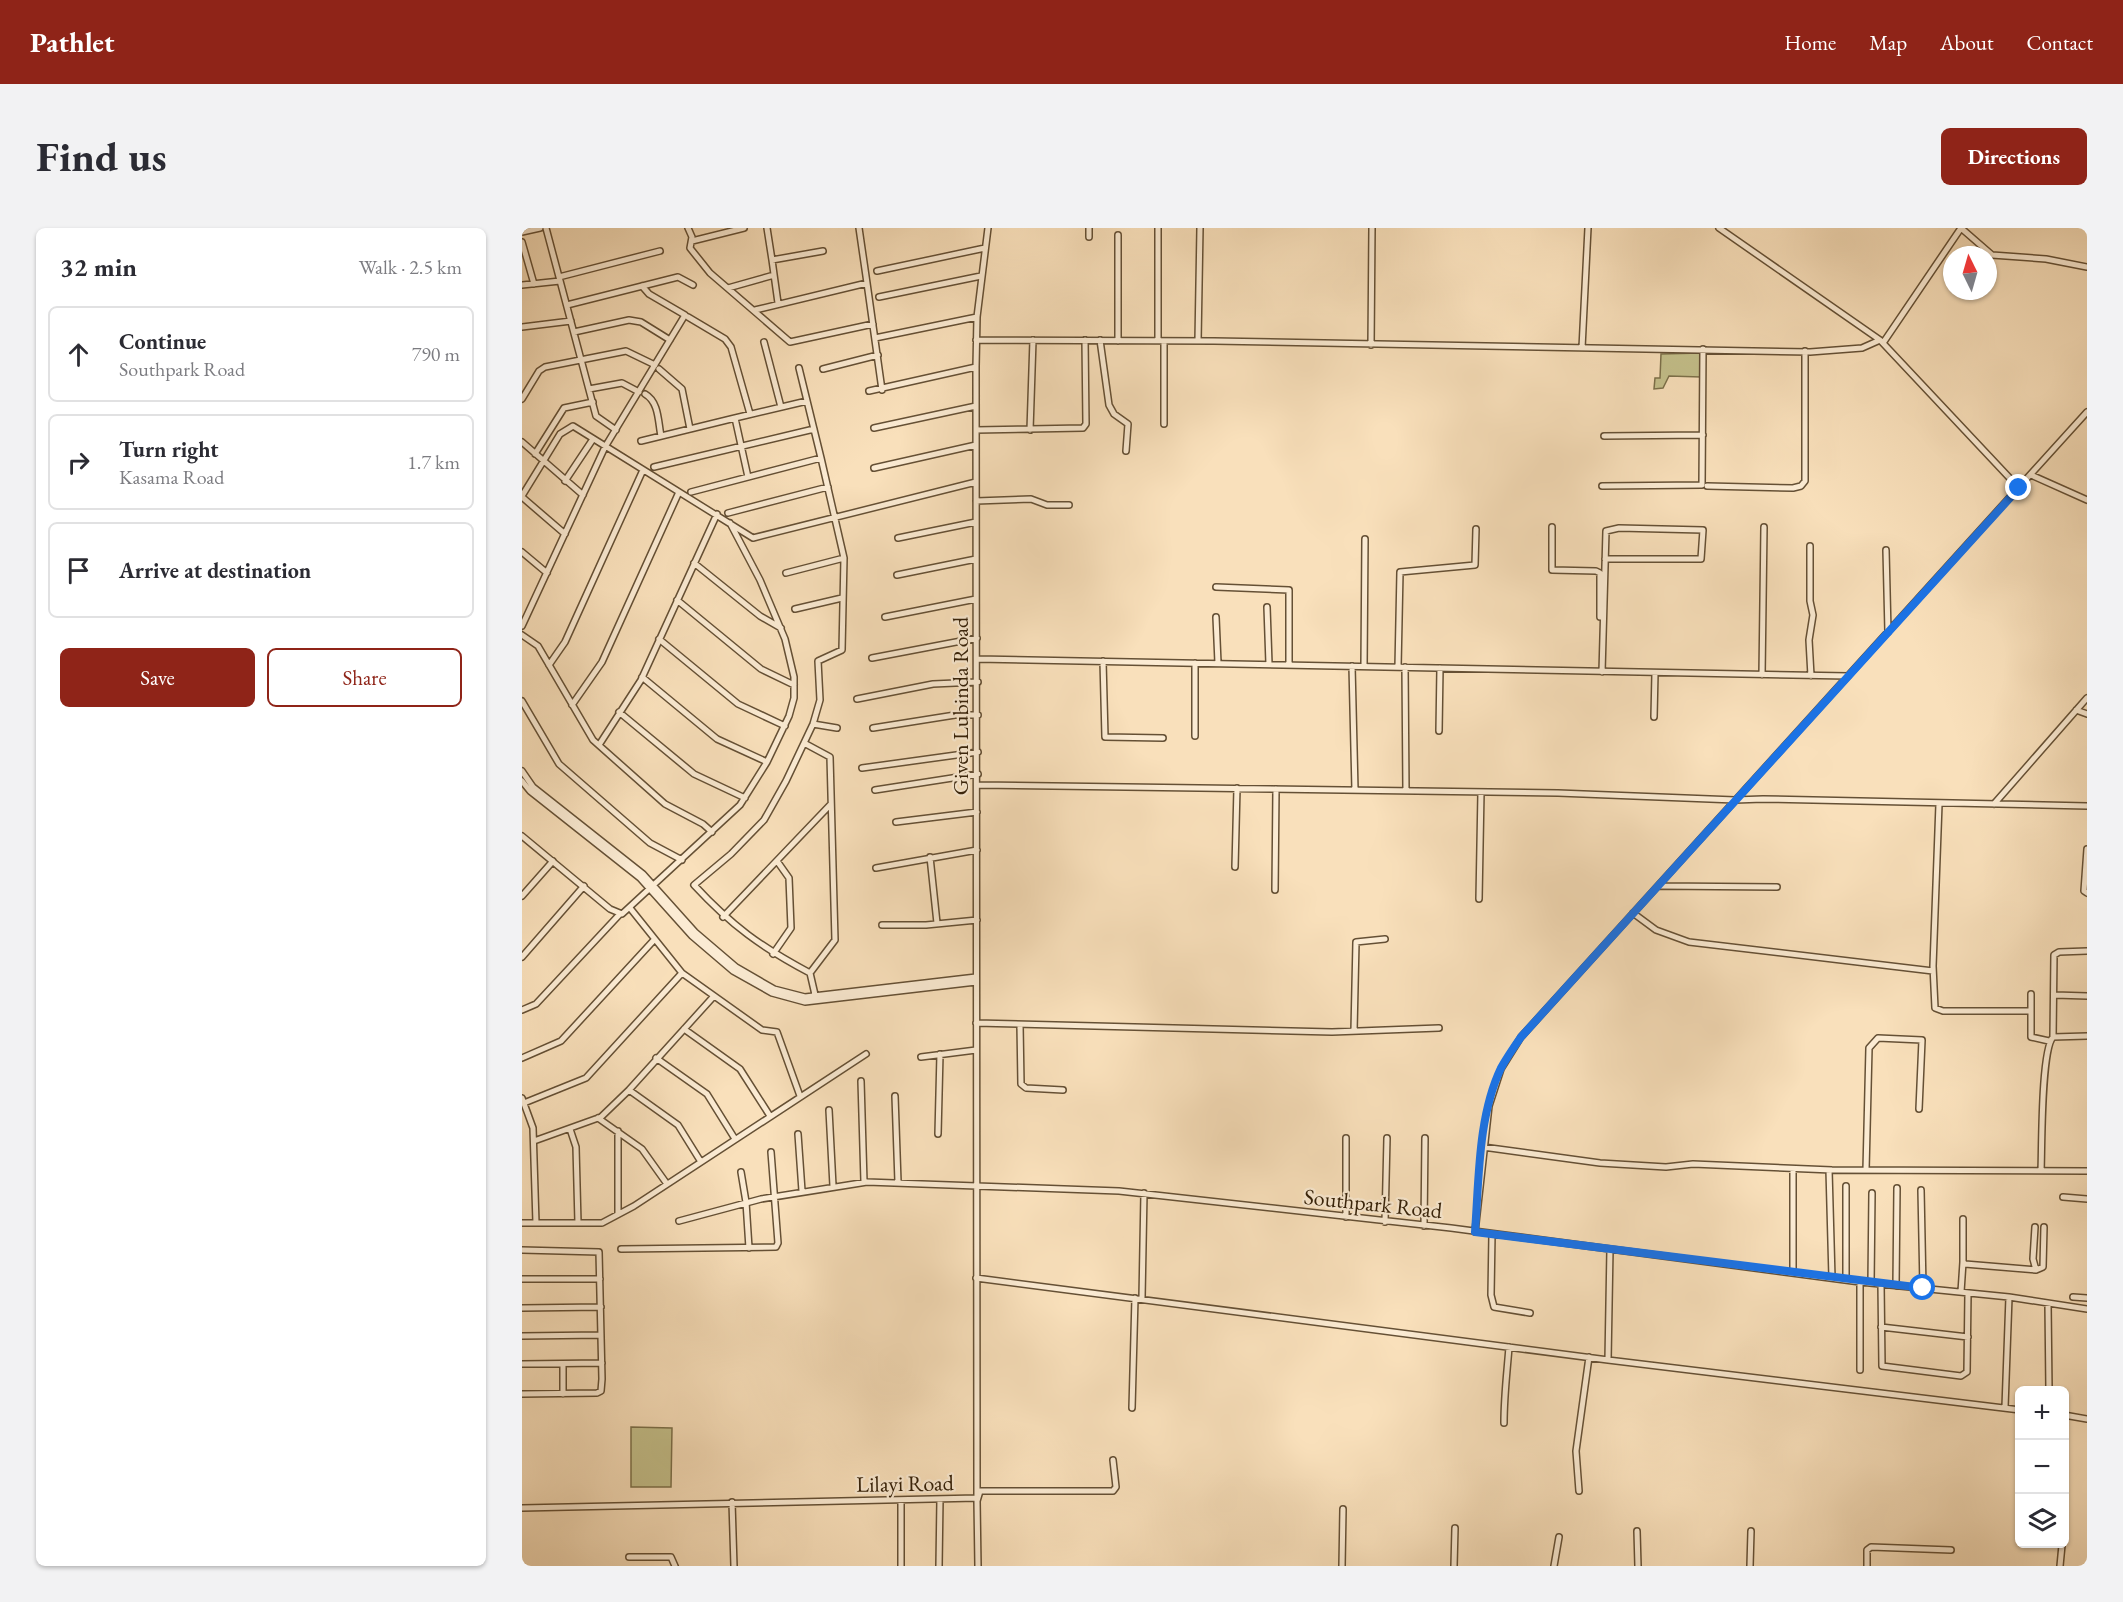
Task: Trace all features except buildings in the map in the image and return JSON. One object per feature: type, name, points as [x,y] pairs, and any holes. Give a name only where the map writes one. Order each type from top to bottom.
[{"type":"street","points":[[522,232],[540,228]]},
{"type":"street","points":[[546,228],[597,416],[616,430]]},
{"type":"street","points":[[688,228],[694,239]]},
{"type":"street","points":[[744,228],[724,230],[694,239],[690,248],[710,273],[765,318],[790,342],[873,324]]},
{"type":"street","points":[[767,228],[778,303]]},
{"type":"street","points":[[859,228],[882,390]]},
{"type":"street","name":"Given Lubinda Road","points":[[976,1185],[978,682],[976,340],[981,276],[988,228]]},
{"type":"street","points":[[1089,228],[1089,237]]},
{"type":"street","points":[[1158,228],[1164,424]]},
{"type":"street","points":[[1198,341],[1200,228]]},
{"type":"street","points":[[1371,345],[1372,228]]},
{"type":"street","points":[[1582,348],[1588,228]]},
{"type":"street","points":[[1719,228],[1881,341],[2019,488]]},
{"type":"street","points":[[976,340],[1198,341],[1805,351],[1862,348],[1881,341],[1961,228],[1992,255],[2046,259],[2087,267]]},
{"type":"street","points":[[1118,235],[1118,340]]},
{"type":"street","points":[[522,242],[534,284]]},
{"type":"street","points":[[877,271],[985,248]]},
{"type":"street","points":[[522,285],[560,279],[660,251]]},
{"type":"street","points":[[772,260],[823,251]]},
{"type":"street","points":[[728,288],[774,274]]},
{"type":"street","points":[[879,297],[981,276]]},
{"type":"street","points":[[567,305],[678,277],[693,285]]},
{"type":"street","points":[[755,310],[867,283]]},
{"type":"street","points":[[522,626],[605,447],[642,393],[685,315],[649,294],[642,286]]},
{"type":"street","points":[[765,318],[769,306]]},
{"type":"street","points":[[688,317],[725,339],[731,347],[750,414]]},
{"type":"street","points":[[875,338],[977,317]]},
{"type":"street","points":[[574,332],[629,320],[641,322],[670,340]]},
{"type":"street","points":[[522,327],[571,321]]},
{"type":"street","points":[[1030,430],[1033,340]]},
{"type":"street","points":[[976,430],[1030,430],[1085,426],[1085,340]]},
{"type":"street","points":[[1100,340],[1109,405],[1114,414],[1128,424],[1126,451]]},
{"type":"street","points":[[764,342],[781,407]]},
{"type":"street","points":[[1602,486],[1700,487],[1702,482],[1703,349]]},
{"type":"street","points":[[522,399],[543,369],[626,351],[657,367],[682,389],[690,429]]},
{"type":"street","points":[[1707,486],[1793,488],[1801,486],[1805,481],[1805,351]]},
{"type":"street","points":[[822,369],[878,355]]},
{"type":"street","points":[[869,391],[882,390],[976,367]]},
{"type":"street","points":[[799,368],[844,558],[842,650],[818,660],[820,700],[813,724],[764,820],[732,854],[694,885],[723,916],[773,954],[810,973],[816,998]]},
{"type":"street","points":[[589,389],[622,383],[652,398],[661,436]]},
{"type":"street","points":[[641,441],[807,401]]},
{"type":"street","points":[[535,453],[564,408],[593,402]]},
{"type":"street","points":[[874,428],[976,406]]},
{"type":"street","points":[[1475,1232],[1489,1106],[1506,1060],[1521,1037],[2087,412]]},
{"type":"street","points":[[735,418],[748,477]]},
{"type":"street","points":[[565,534],[522,496],[560,434],[573,426],[753,538],[976,482]]},
{"type":"street","points":[[654,467],[814,429]]},
{"type":"street","points":[[1604,435],[1702,435]]},
{"type":"street","points":[[565,481],[592,439]]},
{"type":"street","points":[[522,442],[583,495]]},
{"type":"street","points":[[874,468],[976,445]]},
{"type":"street","points":[[691,492],[821,458]]},
{"type":"street","points":[[549,665],[565,642],[643,470]]},
{"type":"street","points":[[2031,475],[2087,500]]},
{"type":"street","points":[[728,513],[828,487]]},
{"type":"street","points":[[572,705],[602,662],[679,492]]},
{"type":"street","points":[[976,501],[1031,500],[1047,505],[1069,505]]},
{"type":"street","points":[[599,745],[642,677],[717,514]]},
{"type":"street","points":[[898,538],[976,522]]},
{"type":"street","points":[[522,1010],[536,1004],[619,915],[630,908],[682,860],[745,798],[785,726],[794,698],[794,685],[781,628],[760,580],[730,523]]},
{"type":"street","points":[[1552,527],[1552,570],[1596,570],[1600,573],[1601,672]]},
{"type":"street","points":[[1762,675],[1764,527]]},
{"type":"street","points":[[1601,672],[1604,533],[1611,528],[1703,530],[1701,559],[1605,559]]},
{"type":"street","points":[[1398,667],[1400,572],[1475,565],[1476,529]]},
{"type":"street","points":[[1364,666],[1365,539]]},
{"type":"street","points":[[1810,546],[1810,601],[1813,615],[1809,640],[1811,676]]},
{"type":"street","points":[[1886,550],[1888,632]]},
{"type":"street","points":[[522,552],[547,573]]},
{"type":"street","points":[[786,573],[844,558]]},
{"type":"street","points":[[897,574],[976,559]]},
{"type":"street","points":[[694,562],[760,615],[781,628]]},
{"type":"street","points":[[1216,587],[1289,590],[1289,664]]},
{"type":"street","points":[[795,609],[842,598]]},
{"type":"street","points":[[885,617],[976,599]]},
{"type":"street","points":[[677,600],[761,669],[794,685]]},
{"type":"street","points":[[522,607],[529,612]]},
{"type":"street","points":[[1267,607],[1269,664]]},
{"type":"street","points":[[1216,617],[1218,663]]},
{"type":"street","points":[[522,635],[532,640],[549,665],[587,733],[665,804],[703,824],[712,832]]},
{"type":"street","points":[[872,658],[977,638]]},
{"type":"street","points":[[659,639],[738,705],[785,726]]},
{"type":"street","points":[[977,659],[1849,676]]},
{"type":"street","points":[[1103,661],[1105,737],[1163,738]]},
{"type":"street","points":[[1195,663],[1195,736]]},
{"type":"street","points":[[1352,666],[1355,790]]},
{"type":"street","points":[[1405,667],[1406,791]]},
{"type":"street","points":[[1439,730],[1440,668]]},
{"type":"street","points":[[1654,717],[1655,673]]},
{"type":"street","points":[[642,677],[717,739],[767,762]]},
{"type":"street","points":[[857,699],[933,684],[978,682]]},
{"type":"street","points":[[1994,804],[2087,698]]},
{"type":"street","points":[[522,701],[559,764],[650,843],[682,860]]},
{"type":"street","points":[[2076,710],[2087,714]]},
{"type":"street","points":[[619,712],[694,774],[745,798]]},
{"type":"street","points":[[873,728],[955,715],[978,715]]},
{"type":"street","points":[[813,724],[837,728]]},
{"type":"street","points":[[804,743],[830,757],[835,940],[810,973]]},
{"type":"street","points":[[862,768],[978,752]]},
{"type":"street","points":[[522,771],[533,788],[652,886],[695,932],[736,967],[780,992],[816,998],[976,980]]},
{"type":"street","points":[[875,790],[978,774]]},
{"type":"street","points":[[522,781],[530,791],[652,886]]},
{"type":"street","points":[[978,784],[1481,792],[1735,800],[1763,798],[2087,806]]},
{"type":"street","points":[[1235,867],[1237,788]]},
{"type":"street","points":[[1275,890],[1276,789]]},
{"type":"street","points":[[1479,899],[1481,792]]},
{"type":"street","points":[[723,916],[831,804]]},
{"type":"street","points":[[1939,804],[1933,971],[1934,1004],[1937,1009],[2031,1011]]},
{"type":"street","points":[[896,822],[977,812]]},
{"type":"street","points":[[522,836],[619,915]]},
{"type":"street","points":[[2087,849],[2084,891],[2087,893]]},
{"type":"street","points":[[876,868],[977,850]]},
{"type":"street","points":[[930,857],[938,923]]},
{"type":"street","points":[[522,896],[553,861]]},
{"type":"street","points":[[773,954],[791,928],[789,878],[777,861]]},
{"type":"street","points":[[522,957],[584,886]]},
{"type":"street","points":[[1659,886],[1777,887]]},
{"type":"street","points":[[630,908],[682,973],[762,1030],[777,1032],[800,1096]]},
{"type":"street","points":[[1633,913],[1656,930],[1689,942],[1933,971]]},
{"type":"street","points":[[882,926],[976,920]]},
{"type":"street","points":[[1354,1031],[1356,942],[1385,939]]},
{"type":"street","points":[[522,1058],[561,1041],[654,940]]},
{"type":"street","points":[[2041,1171],[2045,1074],[2055,995],[2054,955],[2059,952],[2087,951]]},
{"type":"street","points":[[536,1223],[534,1141],[523,1101],[586,1078],[682,973]]},
{"type":"street","points":[[2031,994],[2031,1036],[2051,1039],[2087,1036]]},
{"type":"street","points":[[2055,995],[2087,996]]},
{"type":"street","points":[[534,1141],[598,1118],[629,1090],[714,996]]},
{"type":"street","points":[[976,1023],[1354,1031],[1439,1028]]},
{"type":"street","points":[[1020,1025],[1021,1084],[1026,1088],[1063,1090]]},
{"type":"street","points":[[684,1029],[740,1069],[770,1116]]},
{"type":"street","points":[[1866,1170],[1869,1048],[1878,1038],[1922,1040],[1919,1109]]},
{"type":"street","points":[[921,1057],[976,1050]]},
{"type":"street","points":[[522,1223],[602,1223],[667,1184],[866,1054]]},
{"type":"street","points":[[938,1134],[940,1054]]},
{"type":"street","points":[[657,1058],[703,1090],[735,1139]]},
{"type":"street","points":[[861,1081],[864,1182]]},
{"type":"street","points":[[629,1090],[678,1125],[701,1162]]},
{"type":"street","points":[[895,1096],[898,1182]]},
{"type":"street","points":[[829,1110],[833,1186]]},
{"type":"street","points":[[598,1118],[642,1149],[667,1184]]},
{"type":"street","points":[[570,1129],[576,1148],[578,1223]]},
{"type":"street","points":[[618,1131],[618,1214]]},
{"type":"street","points":[[798,1134],[802,1191]]},
{"type":"street","points":[[1346,1138],[1346,1217]]},
{"type":"street","points":[[1385,1222],[1387,1138]]},
{"type":"street","points":[[1424,1226],[1425,1138]]},
{"type":"street","points":[[1483,1147],[1600,1163],[1666,1167],[1693,1164],[1829,1170],[2087,1171]]},
{"type":"street","points":[[621,1249],[749,1248],[778,1245],[771,1152]]},
{"type":"street","points":[[1793,1169],[1793,1272]]},
{"type":"street","points":[[1829,1170],[1832,1278]]},
{"type":"street","points":[[741,1172],[746,1202],[749,1248]]},
{"type":"street","name":"Southpark Road","points":[[679,1221],[774,1196],[864,1182],[1144,1193],[1492,1234],[1860,1282],[2009,1297],[2087,1310]]},
{"type":"street","name":"Lilayi Road","points":[[522,1508],[977,1498],[976,1185]]},
{"type":"street","points":[[1846,1186],[1846,1280]]},
{"type":"street","points":[[1896,1286],[1897,1188]]},
{"type":"street","points":[[1921,1190],[1923,1288]]},
{"type":"street","points":[[1132,1408],[1144,1193]]},
{"type":"street","points":[[1871,1283],[1872,1193]]},
{"type":"street","points":[[2063,1197],[2087,1199]]},
{"type":"street","points":[[1881,1284],[1882,1366],[1961,1376],[1967,1372],[1968,1337],[1962,1262],[1963,1219]]},
{"type":"street","points":[[2035,1227],[2033,1259],[2037,1270]]},
{"type":"street","points":[[1962,1262],[2031,1272],[2037,1270],[2043,1267],[2044,1227]]},
{"type":"street","points":[[1492,1234],[1491,1295],[1494,1307],[1530,1313]]},
{"type":"street","points":[[1608,1360],[1610,1249]]},
{"type":"street","points":[[522,1250],[598,1251],[602,1363],[601,1391],[522,1394]]},
{"type":"street","points":[[976,1278],[1608,1360],[2015,1409]]},
{"type":"street","points":[[522,1279],[600,1279]]},
{"type":"street","points":[[1860,1282],[1860,1370]]},
{"type":"street","points":[[2005,1407],[2009,1297]]},
{"type":"street","points":[[2073,1297],[2087,1298]]},
{"type":"street","points":[[2048,1304],[2049,1386]]},
{"type":"street","points":[[522,1308],[601,1307]]},
{"type":"street","points":[[1881,1326],[1968,1337]]},
{"type":"street","points":[[522,1336],[601,1335]]},
{"type":"street","points":[[1504,1423],[1503,1386],[1508,1371],[1509,1347]]},
{"type":"street","points":[[1579,1491],[1576,1451],[1589,1357]]},
{"type":"street","points":[[522,1364],[602,1363]]},
{"type":"street","points":[[563,1364],[563,1394]]},
{"type":"street","points":[[2069,1416],[2087,1419]]},
{"type":"street","points":[[978,1566],[977,1498],[980,1491],[1113,1491],[1116,1487],[1113,1460]]},
{"type":"street","points":[[939,1566],[940,1499]]},
{"type":"street","points":[[901,1500],[901,1566]]},
{"type":"street","points":[[732,1502],[734,1566]]},
{"type":"street","points":[[1342,1566],[1343,1509]]},
{"type":"street","points":[[1454,1566],[1455,1528]]},
{"type":"street","points":[[1637,1531],[1638,1566]]},
{"type":"street","points":[[1750,1566],[1751,1531]]},
{"type":"street","points":[[1554,1566],[1559,1537]]},
{"type":"street","points":[[1867,1566],[1867,1550],[1871,1547],[1951,1550]]},
{"type":"street","points":[[2060,1566],[2062,1548]]},
{"type":"street","points":[[629,1557],[671,1557],[675,1566]]},
{"type":"shaded area","points":[[1701,353],[1701,377],[1669,376],[1663,388],[1654,389],[1655,378],[1660,378],[1661,354]]},
{"type":"shaded area","points":[[631,1427],[672,1428],[671,1487],[631,1487]]},
{"type":"route","points":[[1923,1288],[1860,1282],[1475,1232],[1478,1183],[1489,1106],[1497,1078],[1521,1037],[2019,488]]}]
